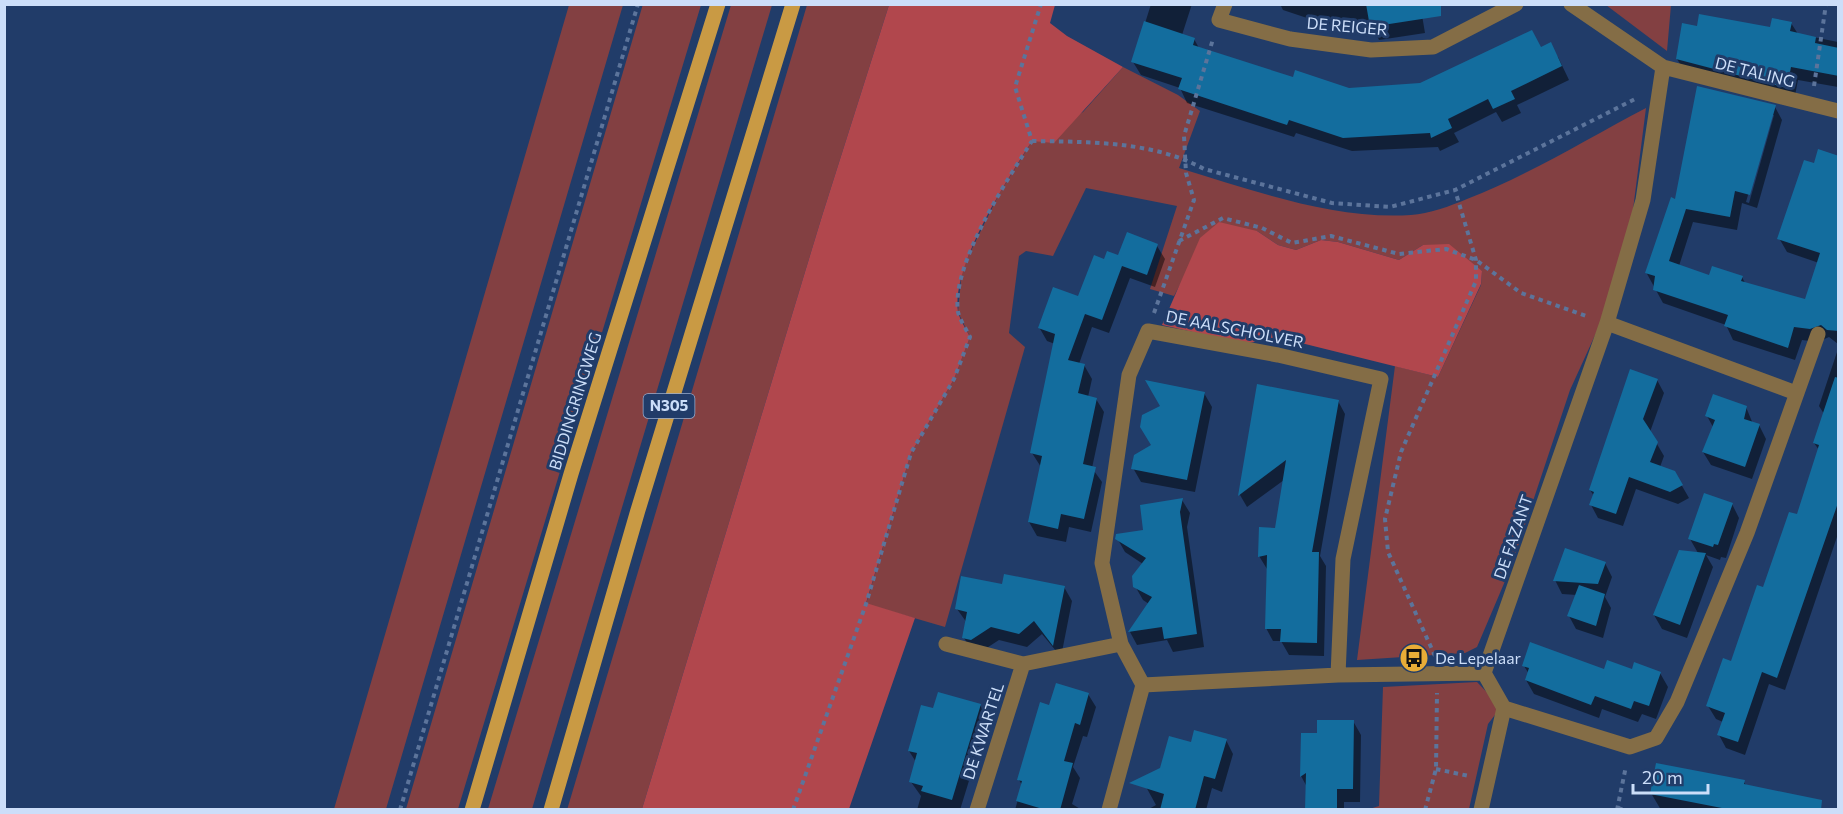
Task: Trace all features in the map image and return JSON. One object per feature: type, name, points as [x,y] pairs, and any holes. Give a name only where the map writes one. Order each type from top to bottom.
[{"type":"main road","name":"BIDDINGRINGWEG","points":[[472,810],[571,474],[718,4]]},
{"type":"main road","name":"N305","points":[[550,810],[648,476],[793,4]]},
{"type":"street","points":[[1219,20],[1225,4]]},
{"type":"street","name":"DE REIGER","points":[[1219,20],[1290,39],[1371,50],[1433,47],[1516,4]]},
{"type":"street","points":[[1571,4],[1664,67]]},
{"type":"street","name":"DE TALING","points":[[1664,67],[1839,111]]},
{"type":"street","name":"DE FAZANT","points":[[1484,673],[1607,323],[1643,200],[1664,67]]},
{"type":"street","points":[[1607,323],[1796,393]]},
{"type":"street","name":"DE AALSCHOLVER","points":[[1143,685],[1121,644],[1102,563],[1129,375],[1148,331],[1278,354],[1381,379],[1343,559],[1338,675]]},
{"type":"street","points":[[1504,708],[1630,747],[1656,738],[1677,702],[1748,532],[1818,334]]},
{"type":"street","name":"DE KWARTEL","points":[[946,644],[1023,664],[1121,644]]},
{"type":"street","name":"DE KWARTEL","points":[[977,810],[1023,664]]},
{"type":"street","points":[[1109,810],[1143,685],[1338,675],[1484,673],[1504,708],[1480,810]]},
{"type":"path","points":[[399,810],[638,4]]},
{"type":"path","points":[[793,809],[866,604],[911,453],[954,380],[970,337],[958,312],[962,270],[999,194],[1032,141],[1015,87],[1041,4]]},
{"type":"path","points":[[1811,104],[1826,4]]},
{"type":"path","points":[[1148,331],[1194,200],[1186,173],[1184,136],[1219,20]]},
{"type":"path","points":[[1032,141],[1105,142],[1185,158],[1204,169],[1332,203],[1390,207],[1455,190],[1638,98],[1664,67]]},
{"type":"path","points":[[1425,810],[1436,769],[1437,673],[1434,649],[1409,603],[1388,552],[1385,519],[1401,452],[1476,281],[1476,260],[1455,190]]},
{"type":"path","points":[[1179,241],[1223,218],[1262,228],[1292,243],[1331,236],[1399,255],[1446,249],[1476,260],[1521,293],[1607,323]]},
{"type":"path","points":[[1624,810],[1618,809],[1630,747]]},
{"type":"path","points":[[1436,769],[1487,781]]},
{"type":"shaded area","points":[[643,4],[701,5],[458,809],[406,809]]},
{"type":"shaded area","points":[[569,5],[623,5],[386,809],[334,809]]},
{"type":"shaded area","points":[[731,5],[772,5],[532,809],[488,809]]},
{"type":"shaded area","points":[[807,5],[889,5],[822,216],[642,809],[567,810]]},
{"type":"shaded area","points":[[889,5],[1055,5],[1050,23],[1067,36],[1123,67],[1054,143],[1032,141],[983,224],[963,271],[958,293],[958,312],[970,337],[954,379],[911,453],[866,603],[915,618],[849,809],[642,809],[822,216]]},
{"type":"shaded area","points":[[1606,5],[1671,5],[1667,51]]},
{"type":"shaded area","points":[[1123,67],[1178,95],[1200,111],[1179,168],[1293,202],[1352,213],[1411,215],[1460,202],[1535,168],[1646,108],[1630,233],[1606,311],[1570,390],[1511,567],[1477,647],[1465,653],[1357,660],[1395,366],[1438,377],[1481,285],[1482,271],[1423,245],[1399,260],[1338,242],[1321,240],[1296,250],[1278,245],[1257,231],[1185,275],[1174,296],[1150,289],[1177,206],[1086,188],[1053,256],[1026,251],[1019,256],[1009,333],[1025,347],[945,627],[866,604],[911,453],[954,379],[970,337],[958,312],[962,269],[999,194],[1032,141],[1083,112]]},
{"type":"shaded area","points":[[1219,222],[1257,231],[1278,245],[1296,250],[1321,240],[1338,242],[1399,260],[1423,245],[1449,244],[1482,271],[1481,284],[1438,377],[1277,337],[1245,344],[1162,325],[1200,238]]},
{"type":"shaded area","points":[[1477,682],[1501,707],[1488,724],[1469,809],[1366,810],[1379,806],[1383,687]]},
{"type":"building","points":[[1366,4],[1441,4],[1441,16],[1370,27]]},
{"type":"building","points":[[1699,14],[1770,27],[1772,18],[1792,22],[1790,31],[1816,37],[1815,43],[1839,48],[1839,76],[1791,67],[1787,88],[1676,59],[1682,23],[1697,26]]},
{"type":"building","points":[[1144,21],[1195,38],[1193,45],[1293,77],[1295,70],[1349,88],[1420,83],[1532,30],[1541,47],[1551,42],[1562,66],[1511,91],[1515,99],[1493,109],[1488,99],[1448,119],[1452,128],[1431,138],[1430,133],[1343,138],[1289,120],[1287,125],[1178,89],[1182,78],[1131,62]]},
{"type":"building","points":[[1697,86],[1776,105],[1750,195],[1735,191],[1730,217],[1686,209],[1669,261],[1709,275],[1712,266],[1743,276],[1741,281],[1805,299],[1820,253],[1777,239],[1804,160],[1814,163],[1818,149],[1839,156],[1839,331],[1827,330],[1821,325],[1810,329],[1794,327],[1788,348],[1724,326],[1728,315],[1653,290],[1655,276],[1645,273],[1671,197],[1675,199]]},
{"type":"building","points":[[1127,232],[1158,244],[1147,275],[1122,266],[1102,320],[1085,314],[1068,360],[1085,364],[1078,393],[1097,398],[1083,464],[1096,467],[1084,519],[1061,514],[1058,529],[1028,522],[1042,456],[1030,453],[1055,334],[1038,328],[1053,287],[1078,296],[1094,255],[1104,259],[1107,251],[1118,255]]},
{"type":"building","points":[[1630,369],[1658,379],[1643,419],[1658,442],[1650,462],[1675,471],[1683,485],[1670,492],[1629,477],[1616,514],[1589,505],[1594,492],[1589,490]]},
{"type":"building","points":[[1835,377],[1839,378],[1839,500],[1777,678],[1762,672],[1738,742],[1717,735],[1725,713],[1706,706],[1723,658],[1731,661],[1757,585],[1763,587],[1789,512],[1797,514],[1819,445],[1813,443]]},
{"type":"building","points":[[1145,380],[1205,392],[1187,480],[1131,469],[1134,455],[1151,445],[1140,427],[1142,415],[1160,406]]},
{"type":"building","points":[[1257,384],[1339,400],[1312,552],[1319,552],[1317,643],[1280,642],[1281,629],[1265,629],[1267,555],[1258,557],[1259,527],[1275,528],[1286,460],[1238,496]]},
{"type":"building","points":[[1713,394],[1747,406],[1744,419],[1760,424],[1745,467],[1702,452],[1715,420],[1705,416]]},
{"type":"building","points":[[1704,493],[1733,503],[1718,545],[1714,544],[1713,547],[1688,539]]},
{"type":"building","points":[[1183,498],[1180,512],[1197,634],[1164,639],[1162,627],[1128,632],[1152,597],[1133,587],[1132,576],[1146,558],[1115,539],[1116,534],[1143,530],[1140,505]]},
{"type":"building","points":[[1565,548],[1606,562],[1598,584],[1553,581]]},
{"type":"building","points":[[1679,550],[1706,553],[1680,625],[1653,615]]},
{"type":"building","points":[[1004,574],[1065,586],[1053,646],[1034,621],[1019,634],[991,627],[971,640],[962,638],[967,612],[955,609],[961,576],[1002,584]]},
{"type":"building","points":[[1579,585],[1605,594],[1596,626],[1567,616]]},
{"type":"building","points":[[1530,642],[1604,669],[1607,660],[1632,669],[1634,662],[1661,672],[1649,706],[1634,701],[1631,709],[1595,696],[1591,705],[1525,680],[1529,668],[1522,666]]},
{"type":"building","points":[[1056,683],[1089,693],[1080,725],[1075,723],[1064,761],[1073,763],[1060,810],[1046,810],[1016,801],[1022,781],[1017,780],[1040,702],[1049,705]]},
{"type":"building","points":[[938,692],[981,704],[952,800],[921,791],[923,786],[909,782],[917,753],[908,751],[921,705],[933,708]]},
{"type":"building","points":[[1317,720],[1354,720],[1353,789],[1337,789],[1337,810],[1305,810],[1306,773],[1300,777],[1301,733],[1317,733]]},
{"type":"building","points":[[1194,730],[1227,739],[1215,779],[1204,776],[1195,810],[1160,810],[1164,794],[1129,783],[1160,768],[1169,736],[1191,742]]},
{"type":"building","points":[[1656,763],[1745,780],[1744,784],[1822,800],[1821,810],[1732,810],[1650,794]]},
{"type":"place","name":"De Lepelaar","points":[[1414,658]]}]
